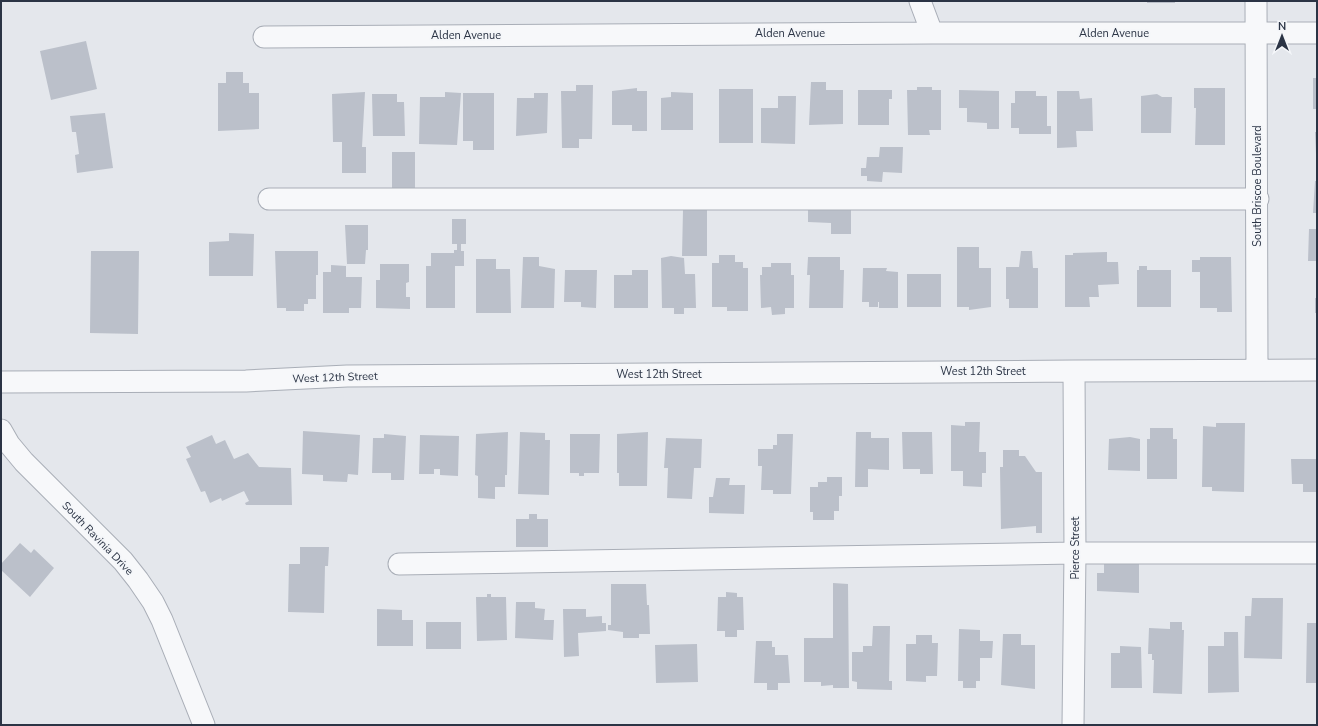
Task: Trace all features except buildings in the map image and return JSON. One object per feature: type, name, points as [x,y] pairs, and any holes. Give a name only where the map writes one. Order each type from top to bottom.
[{"type":"street","points":[[920,1],[932,32]]},
{"type":"street","name":"South Briscoe Boulevard","points":[[1256,1],[1258,200],[1257,370]]},
{"type":"street","name":"Alden Avenue","points":[[264,37],[932,32],[1317,33]]},
{"type":"street","points":[[269,199],[1258,200]]},
{"type":"street","name":"West 12th Street","points":[[1,382],[246,381],[355,376],[1317,370]]},
{"type":"street","name":"Pierce Street","points":[[1073,725],[1075,553],[1074,371]]},
{"type":"street","name":"South Ravinia Drive","points":[[1,430],[9,444],[24,462],[123,561],[138,580],[153,602],[162,620],[204,725]]},
{"type":"street","points":[[399,564],[1075,553],[1317,553]]}]
